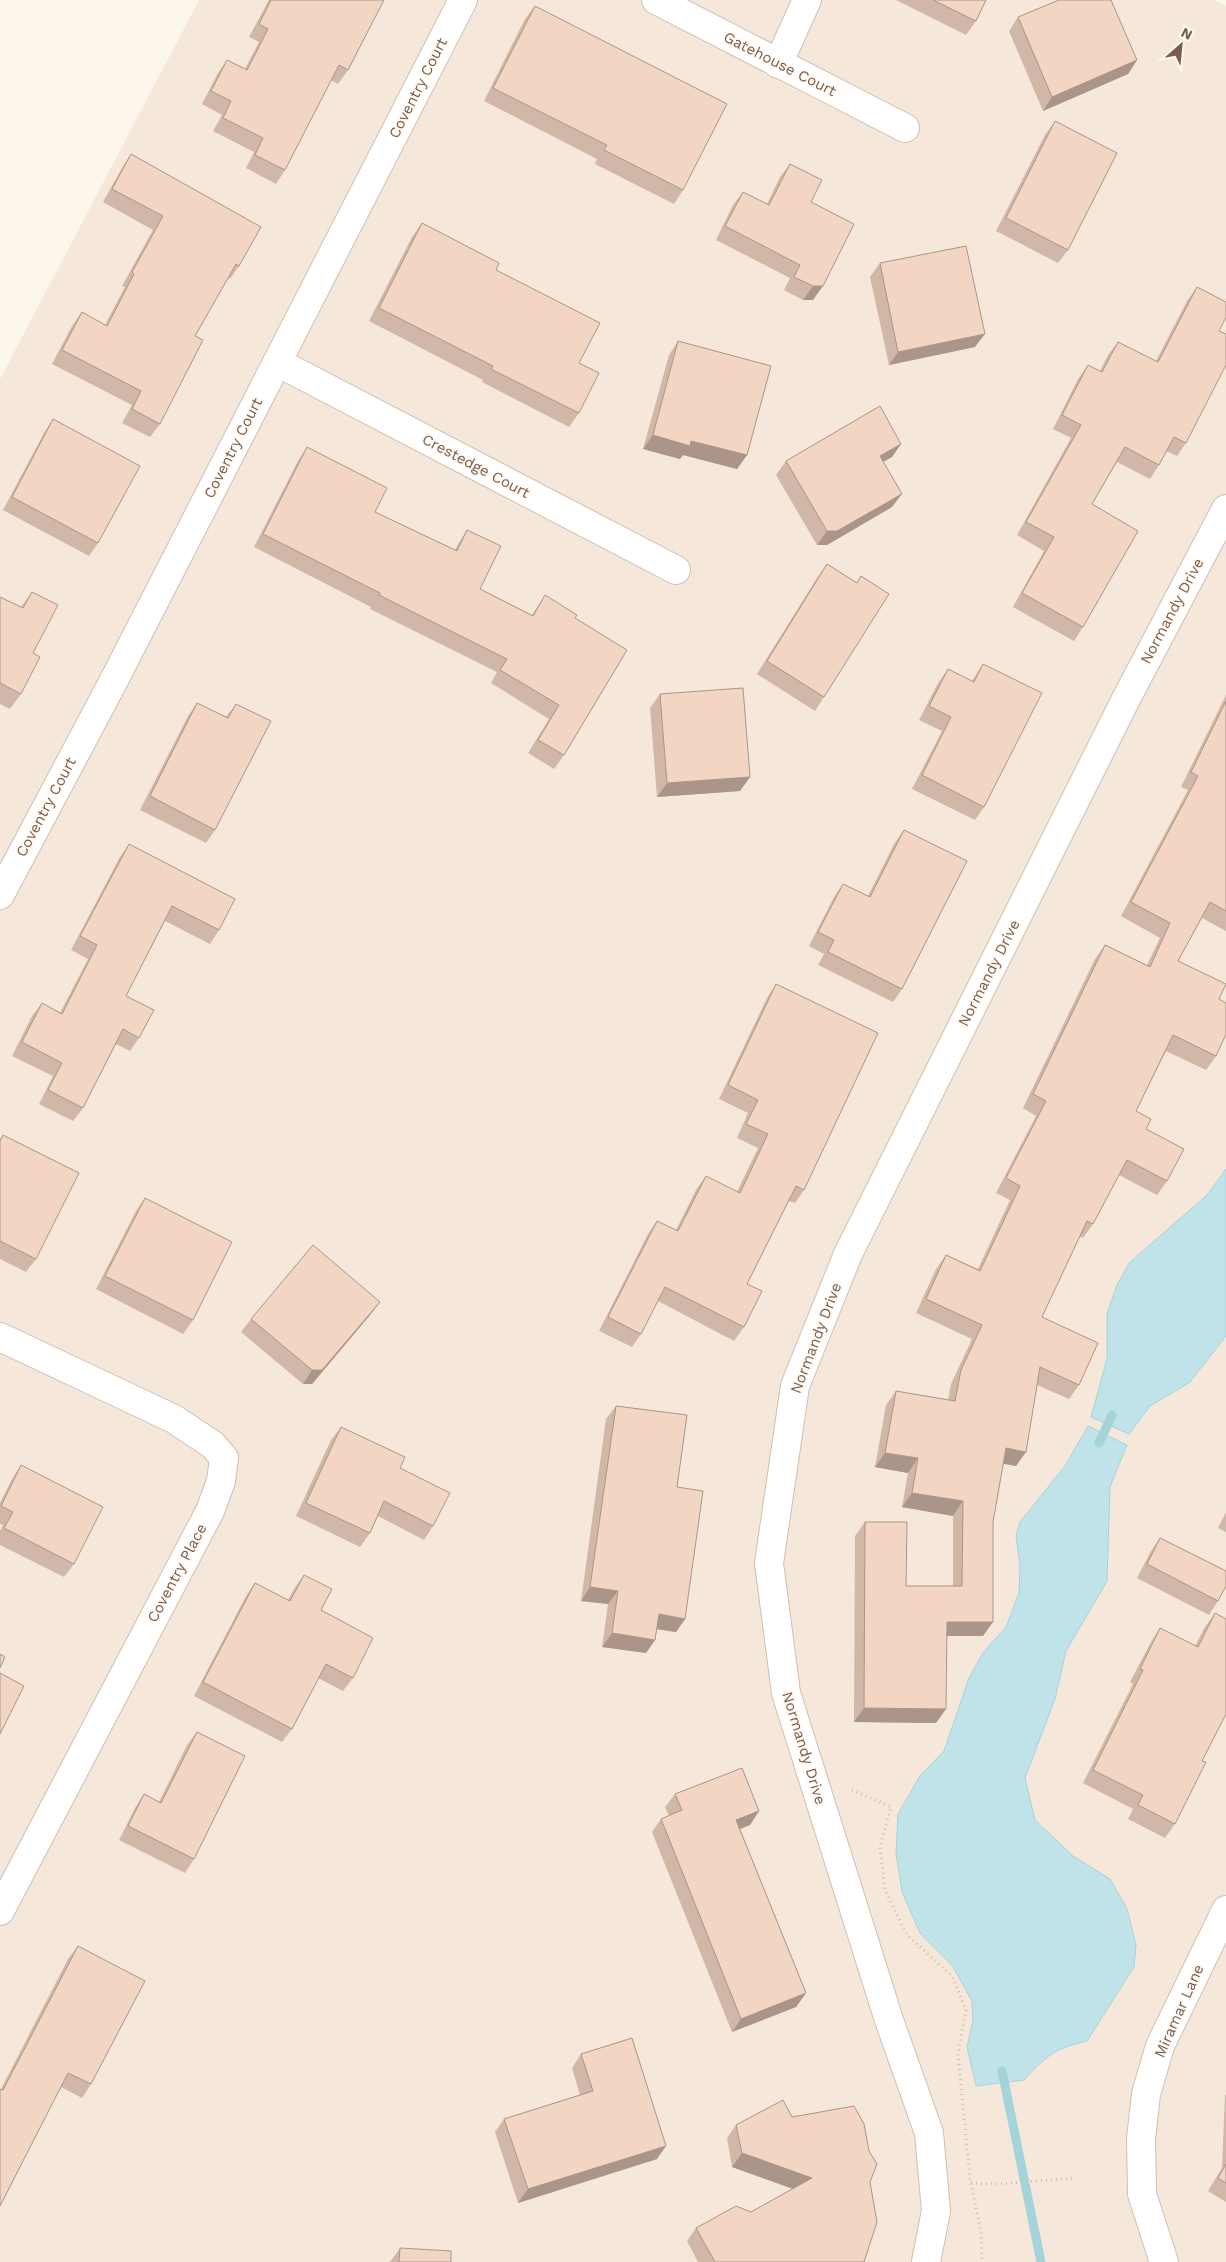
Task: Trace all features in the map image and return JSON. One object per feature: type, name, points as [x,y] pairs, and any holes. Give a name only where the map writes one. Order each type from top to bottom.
[{"type":"street","name":"Coventry Court","points":[[0,895],[116,676],[463,0]]},
{"type":"street","name":"Gatehouse Court","points":[[656,0],[905,128]]},
{"type":"street","points":[[778,64],[807,0]]},
{"type":"street","name":"Crestedge Court","points":[[277,362],[676,570]]},
{"type":"street","name":"Normandy Drive","points":[[926,2262],[936,2211],[929,2133],[889,2020],[786,1693],[769,1563],[795,1386],[848,1254],[1126,699],[1226,510]]},
{"type":"street","name":"Coventry Place","points":[[0,1337],[174,1419],[214,1445],[224,1458],[221,1481],[210,1511],[0,1911]]},
{"type":"street","name":"Miramar Lane","points":[[1164,2262],[1142,2194],[1141,2139],[1146,2094],[1160,2046],[1226,1910]]},
{"type":"path","points":[[852,1790],[891,1807],[880,1846],[885,1890],[907,1936],[952,1976],[966,2010],[958,2055],[971,2183],[981,2231],[982,2262]]},
{"type":"path","points":[[971,2183],[996,2184],[1075,2178]]},
{"type":"shaded area","points":[[199,0],[1214,0],[1226,6],[1226,2262],[0,2262],[0,379]]},
{"type":"water","points":[[1226,1169],[1226,1336],[1190,1382],[1150,1406],[1129,1434],[1091,1417],[1107,1359],[1107,1314],[1117,1285],[1130,1262],[1207,1195]]},
{"type":"water","points":[[1088,1426],[1127,1445],[1110,1487],[1107,1581],[1066,1651],[1055,1699],[1025,1778],[1035,1820],[1073,1856],[1110,1879],[1127,1909],[1136,1945],[1134,1967],[1087,2041],[1052,2054],[1024,2080],[976,2086],[967,2047],[973,2020],[972,2001],[952,1965],[920,1933],[902,1892],[896,1853],[898,1814],[920,1776],[944,1751],[969,1678],[983,1653],[1006,1627],[1019,1593],[1020,1565],[1016,1536],[1020,1522],[1065,1466]]},
{"type":"building","points":[[271,0],[384,0],[348,70],[339,65],[285,170],[255,155],[263,138],[223,118],[231,101],[211,91],[227,60],[247,70],[268,29],[259,24]]},
{"type":"building","points":[[933,0],[986,0],[976,21]]},
{"type":"building","points":[[1059,0],[1111,0],[1137,60],[1052,97],[1018,17]]},
{"type":"building","points":[[535,6],[727,104],[683,190],[604,150],[607,145],[493,88]]},
{"type":"building","points":[[1055,121],[1117,153],[1068,250],[1006,218]]},
{"type":"building","points":[[131,154],[261,227],[239,266],[236,264],[195,336],[203,340],[160,424],[132,409],[141,391],[62,350],[82,312],[107,326],[134,274],[132,272],[163,216],[112,189]]},
{"type":"building","points":[[790,164],[822,180],[811,202],[854,224],[823,286],[813,286],[794,277],[800,265],[725,226],[743,192],[769,205]]},
{"type":"building","points":[[422,223],[499,263],[496,270],[600,323],[579,363],[599,373],[579,413],[491,369],[493,366],[379,308]]},
{"type":"building","points":[[966,246],[985,334],[898,352],[880,263]]},
{"type":"building","points":[[1197,287],[1226,302],[1226,317],[1219,331],[1226,334],[1226,365],[1186,443],[1174,437],[1159,465],[1125,447],[1092,504],[1138,531],[1083,627],[1022,593],[1054,537],[1026,522],[1081,425],[1062,415],[1088,365],[1102,372],[1118,342],[1158,362]]},
{"type":"building","points":[[678,341],[771,366],[747,455],[691,441],[690,446],[653,435]]},
{"type":"building","points":[[880,406],[901,444],[880,456],[902,494],[837,531],[827,531],[786,461]]},
{"type":"building","points":[[53,419],[140,466],[98,543],[12,497]]},
{"type":"building","points":[[307,447],[387,488],[375,512],[457,551],[467,530],[501,546],[480,589],[533,616],[545,595],[577,615],[575,618],[627,650],[564,755],[538,740],[559,705],[500,670],[507,659],[263,534]]},
{"type":"building","points":[[827,564],[857,583],[861,576],[889,594],[824,697],[767,661]]},
{"type":"building","points":[[32,592],[58,605],[33,653],[40,657],[21,694],[0,683],[0,597],[23,608]]},
{"type":"building","points":[[983,664],[1042,693],[984,807],[922,775],[951,717],[929,706],[948,669],[974,682]]},
{"type":"building","points":[[743,688],[750,777],[667,783],[660,694]]},
{"type":"building","points":[[1226,701],[1226,911],[1210,902],[1178,961],[1226,984],[1219,999],[1226,1003],[1226,1034],[1216,1056],[1173,1035],[1136,1111],[1151,1119],[1146,1129],[1184,1149],[1167,1181],[1127,1160],[1093,1224],[1087,1221],[1042,1317],[1098,1343],[1079,1385],[1040,1367],[1026,1452],[1006,1448],[993,1522],[993,1622],[947,1622],[946,1709],[864,1708],[865,1522],[907,1522],[906,1586],[962,1586],[963,1501],[912,1493],[918,1458],[885,1453],[896,1391],[955,1401],[961,1370],[982,1325],[926,1299],[946,1255],[980,1271],[1020,1186],[1006,1178],[1046,1101],[1033,1094],[1105,945],[1150,967],[1170,923],[1131,902],[1198,776],[1191,772]]},
{"type":"building","points":[[197,703],[228,718],[236,704],[271,721],[215,830],[150,796]]},
{"type":"building","points":[[904,830],[967,861],[902,989],[828,952],[834,940],[818,932],[843,884],[870,897]]},
{"type":"building","points":[[129,844],[235,899],[219,930],[172,906],[126,996],[154,1010],[139,1038],[123,1029],[83,1108],[48,1090],[62,1063],[22,1042],[42,1003],[62,1014],[97,945],[80,936]]},
{"type":"building","points":[[776,984],[878,1033],[804,1190],[796,1186],[747,1284],[762,1291],[744,1327],[665,1287],[641,1334],[608,1317],[657,1221],[678,1231],[706,1176],[740,1193],[768,1134],[746,1124],[758,1100],[728,1085]]},
{"type":"building","points":[[3,1135],[79,1173],[36,1259],[0,1241],[0,1141]]},
{"type":"building","points":[[145,1198],[232,1242],[193,1320],[105,1276]]},
{"type":"building","points":[[313,1245],[380,1302],[322,1370],[312,1370],[251,1319]]},
{"type":"building","points":[[616,1406],[687,1415],[677,1487],[703,1491],[685,1619],[659,1614],[655,1640],[612,1633],[618,1591],[590,1587]]},
{"type":"building","points":[[341,1427],[405,1457],[400,1468],[450,1493],[433,1526],[384,1501],[370,1533],[306,1503]]},
{"type":"building","points":[[21,1465],[103,1507],[74,1564],[4,1528],[13,1512],[1,1506]]},
{"type":"building","points":[[1160,1538],[1226,1571],[1226,1586],[1218,1601],[1147,1564]]},
{"type":"building","points":[[304,1575],[332,1589],[321,1610],[373,1638],[353,1678],[326,1664],[292,1729],[203,1682],[255,1583],[290,1601]]},
{"type":"building","points":[[1215,1613],[1226,1619],[1226,1714],[1202,1761],[1206,1762],[1175,1824],[1138,1805],[1143,1795],[1093,1770],[1143,1670],[1140,1669],[1160,1628],[1198,1647]]},
{"type":"building","points":[[0,1654],[5,1657],[0,1668]]},
{"type":"building","points":[[0,1673],[24,1686],[0,1734]]},
{"type":"building","points":[[197,1732],[245,1756],[194,1859],[128,1826],[144,1794],[161,1803]]},
{"type":"building","points":[[742,1768],[759,1811],[736,1820],[806,1993],[741,2019],[661,1819],[682,1810],[675,1794]]},
{"type":"building","points":[[78,1946],[145,1981],[91,2084],[68,2073],[0,2206],[0,2091],[1,2089],[3,2090]]},
{"type":"building","points":[[632,2038],[666,2146],[528,2189],[504,2119],[593,2091],[581,2054]]},
{"type":"building","points":[[783,2100],[792,2117],[854,2106],[864,2124],[869,2151],[877,2164],[870,2182],[877,2222],[864,2262],[715,2262],[696,2228],[736,2206],[751,2212],[812,2178],[742,2153],[736,2125]]},
{"type":"building","points":[[1226,2164],[1226,2183],[1218,2178]]},
{"type":"building","points":[[400,2248],[451,2251],[451,2262],[399,2262]]},
{"type":"waterway","points":[[1099,1443],[1112,1415]]},
{"type":"waterway","points":[[1002,2071],[1041,2262]]}]
